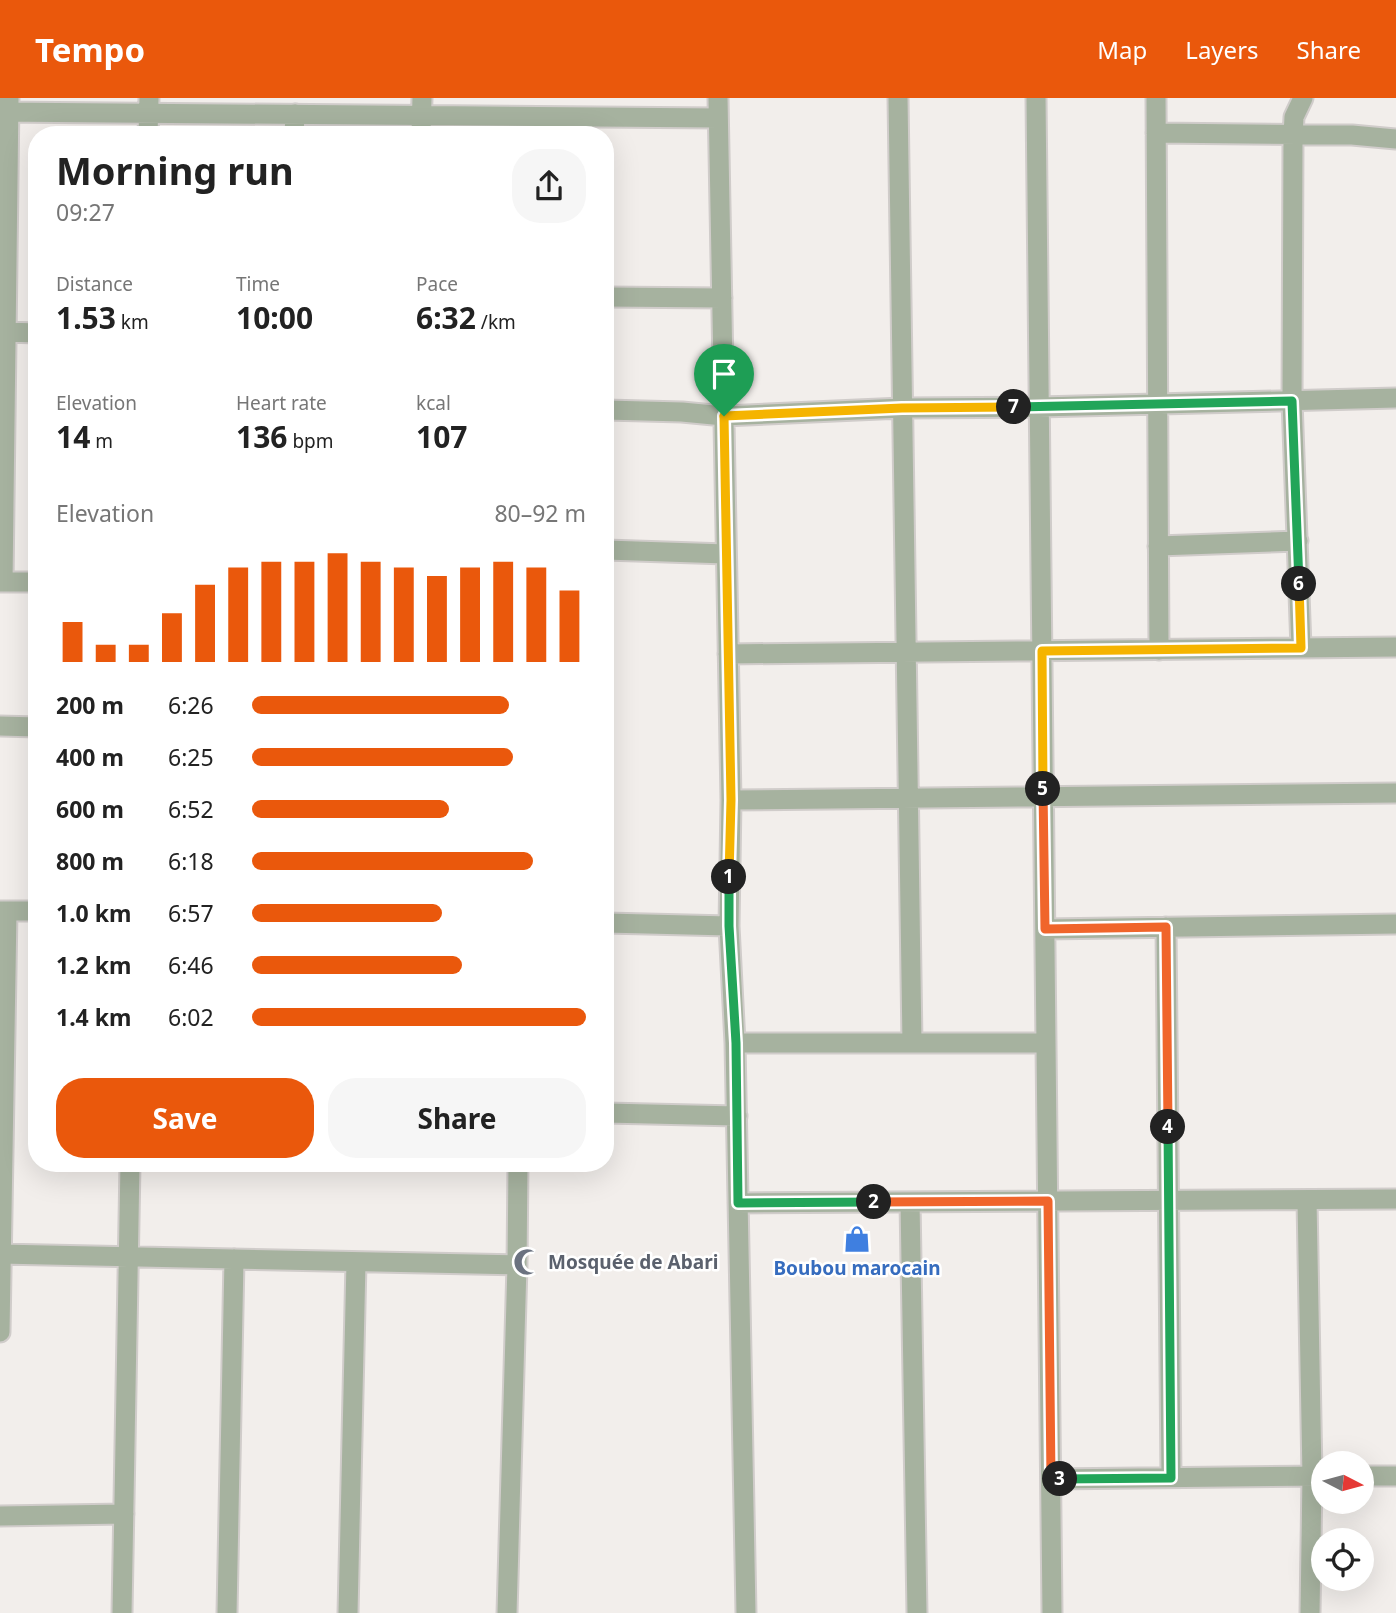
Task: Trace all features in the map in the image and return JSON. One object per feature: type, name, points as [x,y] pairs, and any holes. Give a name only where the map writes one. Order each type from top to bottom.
[{"type":"street","points":[[898,98],[912,1043]]},
{"type":"street","points":[[1036,98],[1052,1613]]},
{"type":"street","points":[[1156,98],[1159,650]]},
{"type":"street","points":[[1301,648],[1292,401],[1293,135],[1294,117],[1303,98]]},
{"type":"street","points":[[148,126],[149,106]]},
{"type":"street","points":[[28,582],[2,582],[6,107],[149,106],[295,114],[421,116],[718,108],[731,800],[729,926],[736,1043],[746,1613]]},
{"type":"street","points":[[294,126],[295,114]]},
{"type":"street","points":[[1156,133],[1352,135],[1396,139]]},
{"type":"street","points":[[614,297],[722,298]]},
{"type":"street","points":[[6,332],[28,333]]},
{"type":"street","points":[[614,410],[724,416],[902,408],[1396,398]]},
{"type":"street","points":[[1158,546],[1298,541]]},
{"type":"street","points":[[614,550],[726,554]]},
{"type":"street","points":[[728,654],[1396,647]]},
{"type":"street","points":[[0,726],[28,727]]},
{"type":"street","points":[[731,800],[1396,793]]},
{"type":"street","points":[[0,1332],[4,911],[28,911]]},
{"type":"street","points":[[614,923],[729,926]]},
{"type":"street","points":[[1045,929],[1396,924]]},
{"type":"street","points":[[1166,927],[1171,1478]]},
{"type":"street","points":[[736,1043],[1046,1043]]},
{"type":"street","points":[[614,1113],[737,1116]]},
{"type":"street","points":[[122,1613],[130,1172]]},
{"type":"street","points":[[507,1613],[518,1172]]},
{"type":"street","points":[[738,1203],[1396,1199]]},
{"type":"street","points":[[1307,1200],[1317,1451]]},
{"type":"street","points":[[910,1202],[917,1613]]},
{"type":"street","points":[[1,1254],[517,1265]]},
{"type":"street","points":[[228,1613],[234,1259]]},
{"type":"street","points":[[348,1613],[356,1262]]},
{"type":"street","points":[[1051,1479],[1311,1476]]},
{"type":"street","points":[[1374,1476],[1396,1476]]},
{"type":"street","points":[[0,1516],[124,1514]]},
{"type":"street","points":[[1310,1613],[1316,1514]]},
{"type":"place","name":"Boubou marocain","points":[[857,1239]]},
{"type":"place","name":"Mosquée de Abari","points":[[527,1262]]},
{"type":"route","points":[[1292,401],[1301,648],[1042,651],[1045,929],[1166,927],[1171,1478],[1051,1479],[1048,1201],[738,1203],[736,1043],[729,926],[731,800],[724,416],[902,408],[1292,401]]}]
